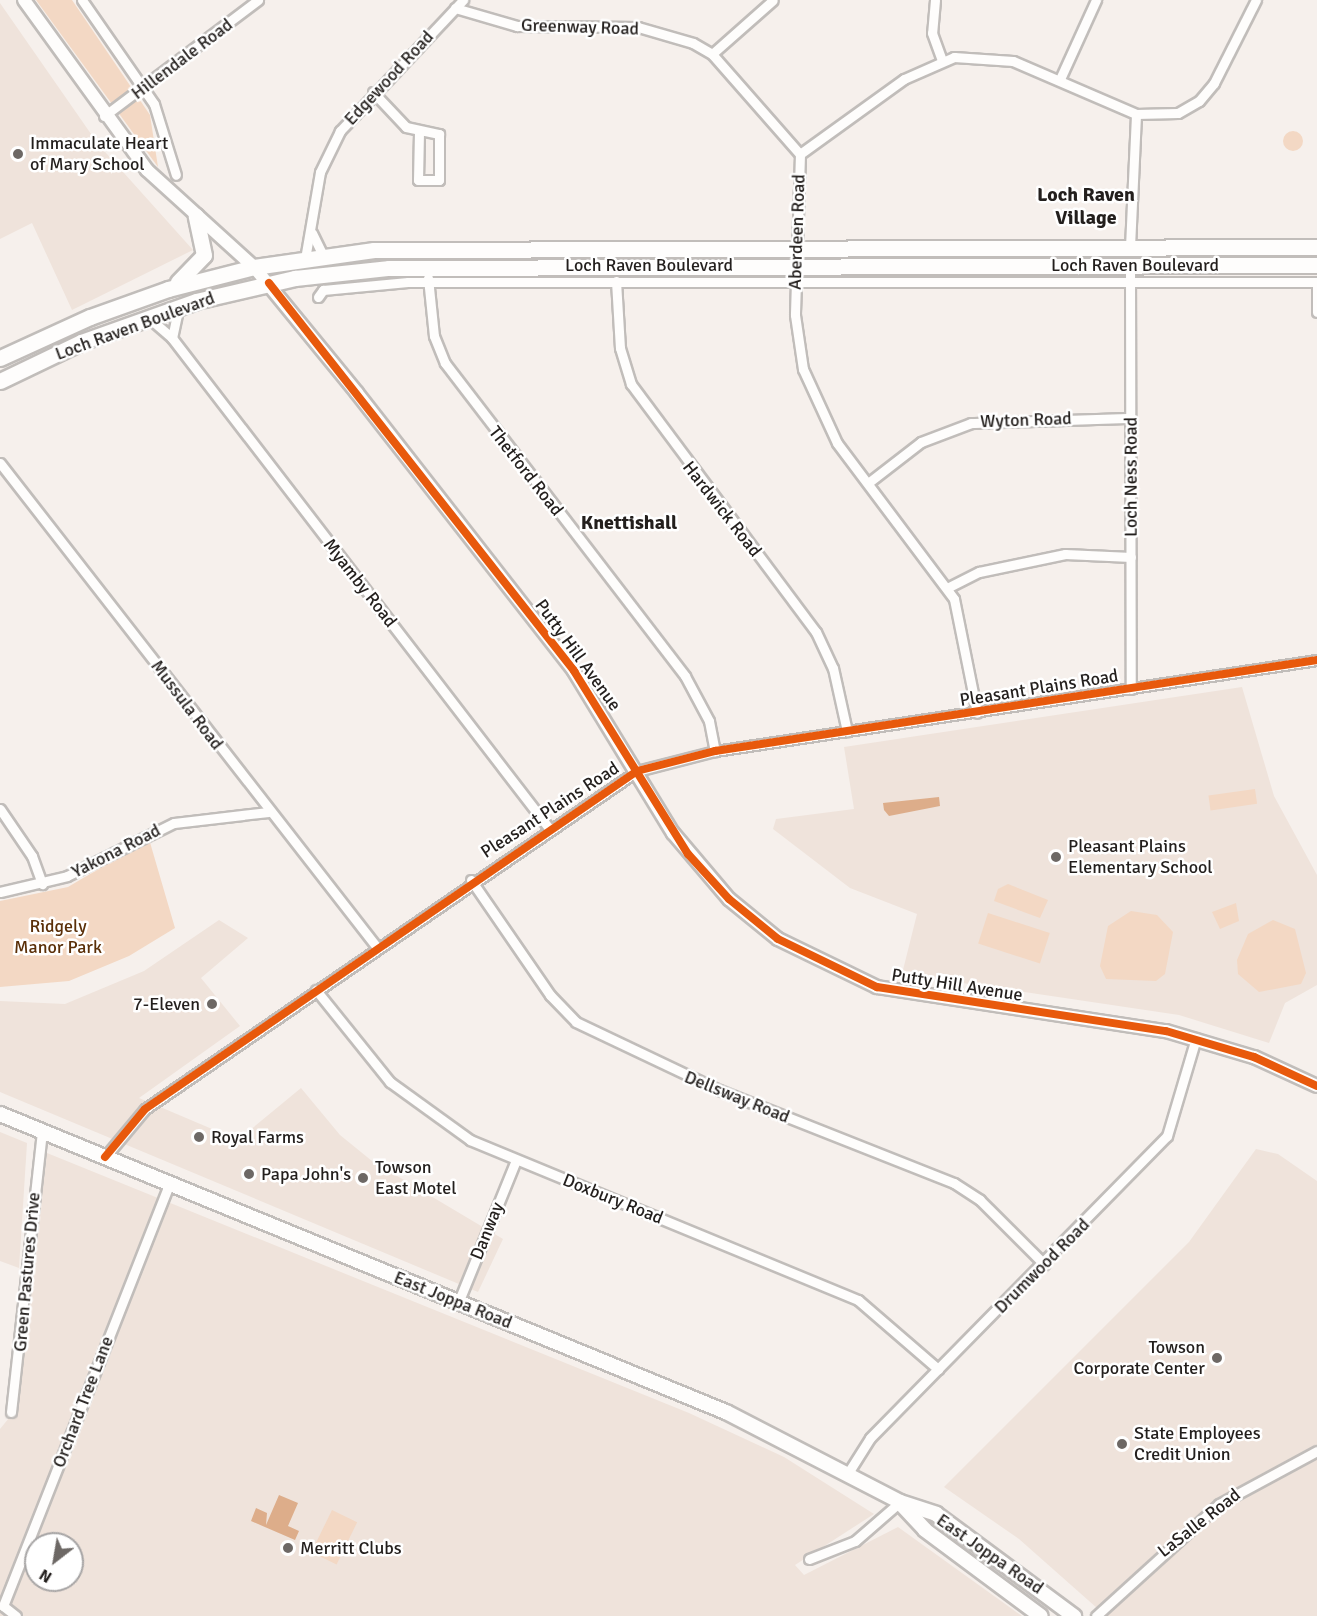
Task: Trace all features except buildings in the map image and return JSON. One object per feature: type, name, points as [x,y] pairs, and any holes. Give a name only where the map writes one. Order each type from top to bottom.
[{"type":"main road","points":[[168,289],[201,261],[196,216]]},
{"type":"main road","name":"Loch Raven Boulevard","points":[[0,358],[70,325],[168,289],[254,267],[323,256],[419,247],[1317,247]]},
{"type":"main road","points":[[1130,247],[1130,266]]},
{"type":"main road","name":"Loch Raven Boulevard","points":[[0,381],[148,317],[179,306],[269,283],[428,266],[795,273],[1130,266],[1317,265]]},
{"type":"main road","name":"East Joppa Road","points":[[0,1114],[716,1408],[848,1473],[900,1502],[936,1514],[1074,1616]]},
{"type":"main road","name":"East Joppa Road","points":[[900,1502],[925,1530],[1041,1616]]},
{"type":"street","name":"Putty Hill Avenue","points":[[24,0],[104,116],[147,170],[269,283],[574,670],[682,846],[729,899],[778,939],[840,972],[929,999],[1196,1038],[1317,1086]]},
{"type":"street","points":[[82,0],[158,113],[176,176]]},
{"type":"street","name":"Hillendale Road","points":[[104,116],[258,0]]},
{"type":"street","name":"Edgewood Road","points":[[304,259],[312,233],[325,159],[340,131],[373,92],[463,0]]},
{"type":"street","points":[[712,54],[773,0]]},
{"type":"street","points":[[935,0],[932,33],[942,60]]},
{"type":"street","points":[[1060,79],[1096,0]]},
{"type":"street","name":"Aberdeen Road","points":[[976,713],[964,629],[947,588],[825,424],[809,388],[796,332],[795,273],[800,154],[904,79],[942,60],[999,58],[1060,79],[1136,114],[1164,117],[1199,101],[1256,0]]},
{"type":"street","name":"Greenway Road","points":[[455,8],[535,28],[638,27],[673,36],[712,54],[800,154]]},
{"type":"street","points":[[373,92],[406,127],[419,133],[439,134],[439,180],[418,180],[419,133]]},
{"type":"street","points":[[1130,247],[1136,114]]},
{"type":"street","points":[[312,233],[323,256]]},
{"type":"street","name":"Thetford Road","points":[[428,266],[434,336],[450,371],[685,676],[710,721],[715,751]]},
{"type":"street","name":"Loch Ness Road","points":[[1130,266],[1131,689]]},
{"type":"street","name":"Loch Raven Boulevard","points":[[318,297],[323,290],[428,282],[616,281],[795,273],[1130,282],[1317,282]]},
{"type":"street","name":"Hardwick Road","points":[[616,281],[621,348],[631,384],[816,632],[833,668],[847,731]]},
{"type":"street","points":[[1317,282],[1317,312]]},
{"type":"street","points":[[172,338],[179,306]]},
{"type":"street","name":"Myamby Road","points":[[148,317],[172,338],[549,827]]},
{"type":"street","name":"Wyton Road","points":[[868,483],[921,442],[971,423],[1130,418]]},
{"type":"street","name":"Mussula Road","points":[[0,463],[268,812],[376,945]]},
{"type":"street","points":[[947,588],[979,572],[1065,554],[1131,557]]},
{"type":"street","name":"Pleasant Plains Road","points":[[105,1157],[133,1118],[316,990],[376,945],[549,827],[637,771],[715,751],[1317,660]]},
{"type":"street","points":[[0,809],[32,856],[42,884]]},
{"type":"street","name":"Yakona Road","points":[[0,892],[42,884],[162,827],[268,812]]},
{"type":"street","name":"Dellsway Road","points":[[471,880],[550,995],[576,1022],[699,1082],[954,1183],[980,1200],[1044,1264]]},
{"type":"street","name":"Doxbury Road","points":[[316,990],[390,1082],[470,1140],[858,1300],[938,1369]]},
{"type":"street","name":"Drumwood Road","points":[[848,1473],[870,1438],[1044,1264],[1167,1136],[1196,1038]]},
{"type":"street","name":"Green Pastures Drive","points":[[11,1412],[42,1131]]},
{"type":"street","name":"Danway","points":[[458,1303],[516,1160]]},
{"type":"street","name":"Orchard Tree Lane","points":[[16,1616],[3,1606],[169,1184]]},
{"type":"street","name":"LaSalle Road","points":[[1096,1616],[1219,1504],[1317,1451]]},
{"type":"street","points":[[809,1559],[855,1541],[900,1502]]},
{"type":"shaded area","points":[[0,3],[98,144],[193,250],[72,310],[32,223],[0,239]]},
{"type":"shaded area","name":"Pleasant Plains Elementary School","points":[[1242,687],[1274,796],[1317,875],[1317,985],[1285,1003],[1269,1043],[1179,1015],[902,974],[917,914],[850,888],[773,829],[776,819],[854,809],[844,747]]},
{"type":"shaded area","points":[[939,797],[940,806],[889,816],[884,810],[883,803]]},
{"type":"shaded area","points":[[219,920],[248,938],[201,978],[240,1026],[139,1098],[238,1140],[301,1088],[340,1135],[372,1161],[503,1239],[478,1292],[0,1092],[0,1001],[65,1004],[144,971]]},
{"type":"shaded area","points":[[0,1132],[27,1143],[19,1268],[0,1261]]},
{"type":"shaded area","points":[[1256,1149],[1278,1154],[1317,1181],[1317,1616],[1106,1616],[1019,1539],[944,1487],[1189,1242]]},
{"type":"shaded area","points":[[47,1153],[689,1413],[784,1457],[874,1514],[795,1565],[804,1575],[898,1527],[1022,1616],[0,1616],[0,1429],[18,1407]]},
{"type":"shaded area","points":[[279,1495],[298,1503],[288,1526],[299,1531],[295,1540],[251,1521],[256,1508],[267,1513],[266,1525]]},
{"type":"green space","points":[[36,0],[72,0],[150,115],[158,167]]},
{"type":"green space","points":[[1289,131],[1297,131],[1303,137],[1303,145],[1297,151],[1289,151],[1283,145],[1283,137]]},
{"type":"green space","points":[[1255,789],[1257,804],[1211,810],[1208,796]]},
{"type":"green space","name":"Ridgely Manor Park","points":[[149,839],[175,928],[129,956],[69,981],[0,987],[0,901],[68,887]]},
{"type":"green space","points":[[1008,884],[1048,900],[1040,918],[994,901],[998,889]]},
{"type":"green space","points":[[1236,903],[1239,921],[1220,929],[1212,912]]},
{"type":"green space","points":[[1131,911],[1157,915],[1173,932],[1165,974],[1156,981],[1106,979],[1100,966],[1108,926]]},
{"type":"green space","points":[[988,913],[1050,933],[1040,964],[978,943]]},
{"type":"green space","points":[[1273,920],[1295,929],[1306,973],[1301,984],[1259,992],[1238,974],[1237,960],[1248,934]]},
{"type":"green space","points":[[332,1510],[357,1522],[337,1565],[311,1552]]},
{"type":"cycle path","points":[[269,283],[574,671],[688,854],[729,899],[778,939],[877,987],[1166,1031],[1254,1057],[1317,1086]]},
{"type":"cycle path","points":[[105,1157],[145,1109],[637,771],[715,751],[1317,660]]},
{"type":"place","name":"Immaculate Heart of Mary School","points":[[18,154]]},
{"type":"place","name":"Pleasant Plains Elementary School","points":[[1056,857]]},
{"type":"place","name":"7-Eleven","points":[[212,1004]]},
{"type":"place","name":"Royal Farms","points":[[199,1137]]},
{"type":"place","name":"Papa John's","points":[[249,1174]]},
{"type":"place","name":"Towson East Motel","points":[[363,1178]]},
{"type":"place","name":"Towson Corporate Center","points":[[1217,1358]]},
{"type":"place","name":"State Employees Credit Union","points":[[1122,1444]]},
{"type":"place","name":"Merritt Clubs","points":[[288,1548]]},
{"type":"district","name":"Loch Raven Village","points":[[1086,206]]},
{"type":"district","name":"Knettishall","points":[[629,522]]}]
